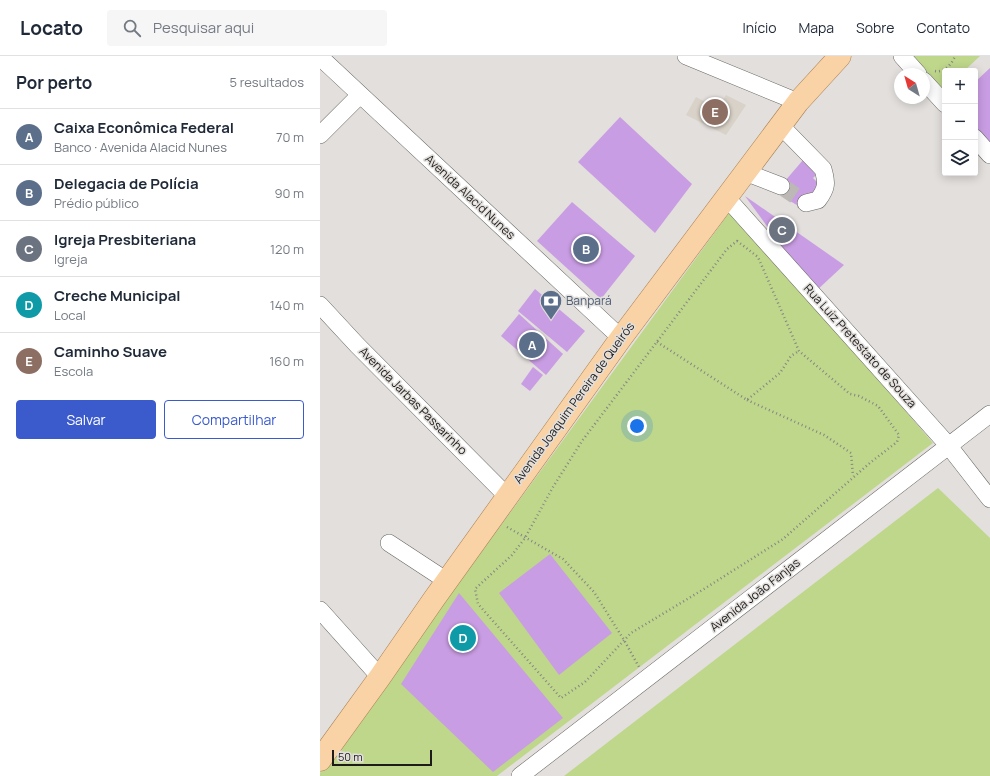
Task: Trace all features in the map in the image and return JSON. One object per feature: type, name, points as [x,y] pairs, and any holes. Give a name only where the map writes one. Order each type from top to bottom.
[{"type":"main road","name":"Avenida Joaquim Pereira de Queirós","points":[[320,760],[621,338],[798,102],[840,56]]},
{"type":"street","points":[[686,56],[798,102]]},
{"type":"street","points":[[902,56],[912,68]]},
{"type":"street","name":"Avenida Alacid Nunes","points":[[320,57],[621,338]]},
{"type":"street","points":[[930,88],[942,101]]},
{"type":"street","points":[[320,135],[360,95]]},
{"type":"street","points":[[780,126],[823,169],[826,178],[826,190],[818,200],[806,203]]},
{"type":"street","points":[[977,140],[990,155]]},
{"type":"street","points":[[745,172],[781,186]]},
{"type":"street","name":"Rua Luiz Pretestato de Souza","points":[[726,196],[948,445],[990,499]]},
{"type":"street","name":"Avenida Jarbas Passarinho","points":[[320,305],[507,496]]},
{"type":"street","name":"Avenida João Fanjas","points":[[520,776],[990,414]]},
{"type":"street","points":[[389,543],[447,581]]},
{"type":"street","points":[[320,610],[380,677]]},
{"type":"path","points":[[930,68],[932,68],[936,72],[942,71],[949,66],[955,56]]},
{"type":"path","points":[[737,241],[758,257],[799,351],[850,394],[859,396],[878,406],[899,435],[897,442],[853,477],[783,539],[704,589],[630,633],[585,682],[561,698],[478,604],[474,590],[512,555],[525,538],[552,487],[582,441],[727,249],[737,241]]},
{"type":"path","points":[[657,342],[748,400],[824,435],[851,453],[853,477]]},
{"type":"path","points":[[748,400],[780,373],[792,356],[799,351]]},
{"type":"path","points":[[492,519],[563,559],[594,592],[646,679]]},
{"type":"shaded area","points":[[726,95],[746,105],[726,135],[686,115],[696,97],[718,109]]},
{"type":"green space","points":[[903,56],[980,56],[967,68],[942,68],[942,91],[938,94],[930,85],[930,68],[914,68]]},
{"type":"green space","points":[[732,209],[933,443],[497,776],[320,776],[320,773]]},
{"type":"green space","points":[[938,488],[990,538],[990,776],[564,776]]},
{"type":"building","points":[[990,68],[990,147],[978,133],[978,79]]},
{"type":"building","points":[[620,117],[692,184],[655,233],[578,162]]},
{"type":"building","points":[[803,160],[819,172],[813,178],[821,186],[802,208],[790,201],[795,195],[791,193],[787,199],[779,188]]},
{"type":"building","points":[[745,196],[844,265],[815,292]]},
{"type":"building","points":[[572,202],[635,256],[601,299],[537,241]]},
{"type":"building","name":"Banpará","points":[[535,289],[585,331],[567,352],[518,311]]},
{"type":"building","points":[[519,314],[563,354],[546,375],[501,336]]},
{"type":"building","points":[[533,367],[543,375],[530,391],[521,384]]},
{"type":"building","points":[[550,554],[612,633],[559,675],[499,593]]},
{"type":"building","points":[[459,593],[563,718],[493,772],[401,684]]},
{"type":"tunnel","points":[[781,186],[806,203]]},
{"type":"place","name":"Caminho Suave","points":[[715,112]]},
{"type":"place","name":"Igreja Presbiteriana","points":[[782,230]]},
{"type":"place","name":"Delegacia de Polícia","points":[[586,249]]},
{"type":"place","name":"Banpará","points":[[551,320]]},
{"type":"place","name":"Caixa Econômica Federal","points":[[532,345]]},
{"type":"place","name":"Creche Municipal","points":[[463,638]]}]
